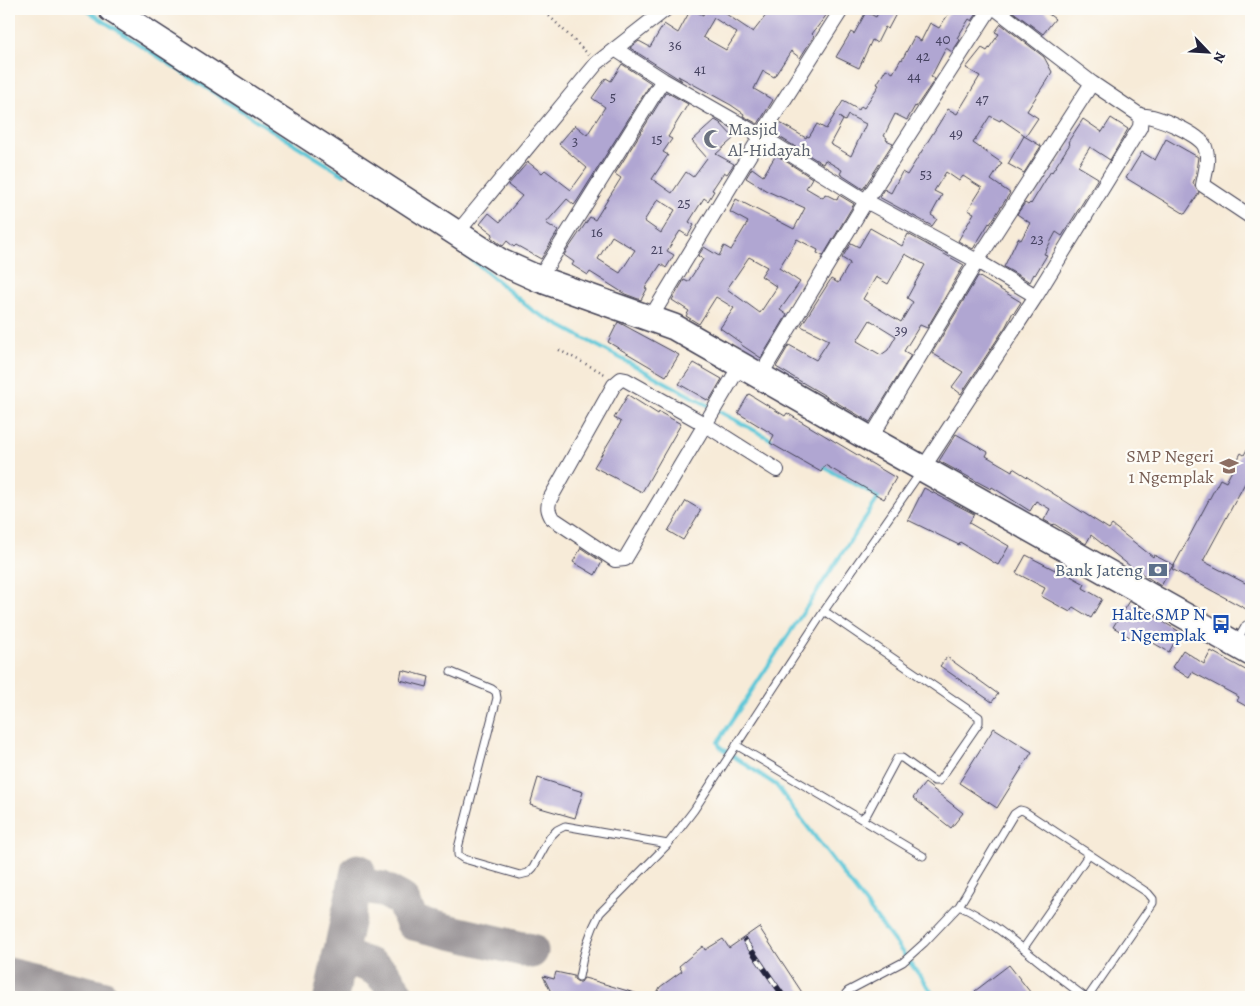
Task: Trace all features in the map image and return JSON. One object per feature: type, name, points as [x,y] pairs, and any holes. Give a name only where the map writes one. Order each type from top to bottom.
[{"type":"highway","points":[[111,9],[327,147],[501,262],[539,279],[651,317],[674,327],[870,439],[1244,641]]},
{"type":"street","points":[[457,234],[597,63],[666,9]]},
{"type":"street","points":[[651,317],[761,136],[842,9]]},
{"type":"street","points":[[777,470],[707,424],[621,379],[617,381],[548,505],[548,512],[552,518],[615,560],[627,558],[707,424],[716,409],[750,370],[866,201],[990,9]]},
{"type":"street","points":[[996,9],[1092,83],[1141,116],[1152,116],[1201,140],[1206,150],[1207,166],[1204,185],[1251,217]]},
{"type":"street","points":[[615,49],[663,80],[761,136],[866,201],[977,261],[1036,296]]},
{"type":"street","points":[[539,279],[663,80]]},
{"type":"street","points":[[870,439],[977,261],[1092,83]]},
{"type":"street","points":[[923,468],[1036,296],[1140,127],[1141,116]]},
{"type":"lane","points":[[579,977],[582,955],[592,927],[600,913],[668,844],[720,773],[736,745],[824,611],[923,468]]},
{"type":"lane","points":[[824,611],[980,718],[979,723],[939,781],[934,781],[902,758],[897,758],[866,814],[861,819]]},
{"type":"lane","points":[[451,672],[492,689],[496,692],[497,698],[458,848],[458,855],[464,859],[520,874],[528,873],[533,868],[550,837],[556,830],[565,826],[668,844]]},
{"type":"lane","points":[[736,745],[923,856]]},
{"type":"lane","points":[[844,997],[848,990],[903,962],[924,944],[959,906],[1014,814],[1020,810],[1148,893],[1153,899],[1153,903],[1087,997],[986,919],[959,906]]},
{"type":"lane","points":[[1023,949],[1089,854]]},
{"type":"path","points":[[542,9],[597,63]]},
{"type":"path","points":[[559,350],[617,381]]},
{"type":"building","points":[[691,9],[703,15],[704,12],[700,9],[730,9],[726,14],[753,32],[771,9],[831,9],[812,34],[814,36],[800,58],[791,51],[774,77],[763,71],[754,89],[773,100],[758,124],[743,116],[744,114],[731,105],[678,76],[682,81],[630,48],[639,41],[650,47],[664,24],[678,33]],"holes":[[[714,18],[737,33],[726,50],[703,37]]]},
{"type":"building","points":[[880,9],[891,9],[897,12],[888,29],[885,27],[877,43],[872,40],[859,68],[836,57],[851,32],[854,34],[866,12],[876,17]]},
{"type":"building","points":[[952,9],[980,9],[972,21],[969,19],[957,38],[960,40],[952,52],[946,48],[931,77],[935,79],[907,120],[895,114],[884,136],[887,138],[886,140],[893,143],[863,189],[840,174],[842,170],[825,160],[823,164],[773,133],[780,123],[806,138],[807,136],[809,137],[817,124],[826,129],[843,101],[859,110],[861,106],[864,108],[879,85],[877,84],[886,69],[893,73],[914,37],[921,41],[930,23],[939,28]],"holes":[[[848,115],[866,124],[851,156],[830,144],[843,120],[839,117],[845,121]]]},
{"type":"building","points":[[1014,9],[1042,9],[1055,19],[1043,34],[1012,11]]},
{"type":"building","points":[[1001,24],[1044,57],[1052,72],[1027,111],[1038,118],[1026,136],[1001,119],[1000,121],[990,116],[973,143],[1002,163],[991,180],[1010,193],[973,249],[958,241],[974,213],[968,210],[982,188],[963,176],[959,181],[946,172],[934,191],[942,195],[931,215],[937,219],[932,226],[879,197],[884,189],[891,193],[902,172],[907,175],[948,109],[957,114],[980,76],[966,68],[982,48],[987,51],[999,34],[995,32]]},
{"type":"building","points":[[622,64],[651,83],[574,205],[567,199],[546,223],[558,231],[541,259],[516,245],[514,247],[507,241],[503,246],[491,237],[493,234],[480,224],[489,213],[500,222],[522,196],[508,185],[528,162],[542,173],[545,170],[571,190],[587,168],[559,144],[575,125],[587,135],[605,107],[592,98],[606,78],[611,81]]},
{"type":"building","points":[[666,92],[688,104],[668,137],[672,139],[663,152],[668,155],[652,179],[672,193],[686,172],[693,177],[707,158],[692,141],[715,120],[734,138],[716,154],[734,164],[727,174],[724,172],[712,190],[714,191],[708,201],[704,198],[689,222],[694,225],[688,236],[680,231],[667,251],[674,255],[666,268],[661,264],[645,288],[647,289],[641,300],[625,294],[590,272],[588,275],[572,265],[574,262],[564,255],[590,217],[595,220],[621,178],[615,174]],"holes":[[[658,199],[675,210],[661,233],[644,221]],[[612,236],[635,250],[620,273],[598,259]]]},
{"type":"building","points":[[1111,118],[1128,129],[1110,160],[1090,147],[1078,166],[1098,178],[1062,236],[1056,232],[1044,254],[1047,255],[1030,282],[1004,267],[1018,238],[1021,240],[1030,223],[1017,214],[1025,203],[1031,204],[1070,144],[1068,142],[1083,119],[1102,132]]},
{"type":"building","points":[[1024,136],[1041,146],[1024,173],[1008,164]]},
{"type":"building","points":[[1166,139],[1198,157],[1193,183],[1199,193],[1185,214],[1126,178],[1142,152],[1155,160]]},
{"type":"building","points":[[776,155],[812,178],[806,188],[823,198],[825,194],[837,200],[839,195],[854,204],[823,256],[817,253],[818,250],[797,239],[779,268],[800,282],[780,310],[787,315],[761,358],[720,328],[734,308],[716,297],[699,324],[686,316],[689,311],[672,300],[684,280],[688,282],[703,259],[698,256],[704,247],[719,256],[724,246],[731,250],[748,222],[730,212],[736,199],[794,229],[805,208],[767,191],[746,178],[752,168],[763,176]],"holes":[[[749,257],[767,267],[761,276],[777,287],[760,313],[727,289]]]},
{"type":"building","points":[[870,228],[902,246],[908,234],[964,265],[927,328],[920,325],[904,351],[911,355],[870,422],[776,367],[789,345],[816,360],[829,340],[801,326],[831,279],[838,283],[850,263],[842,258],[851,243],[859,247]],"holes":[[[905,254],[925,265],[907,298],[913,302],[901,322],[863,299],[876,277],[888,284]],[[870,320],[896,336],[888,350],[881,355],[857,341]]]},
{"type":"building","points":[[978,276],[1021,302],[961,394],[952,387],[963,372],[932,353]]},
{"type":"building","points":[[618,322],[679,355],[666,376],[608,342]]},
{"type":"building","points":[[694,363],[722,379],[709,401],[679,384]]},
{"type":"building","points":[[749,394],[785,416],[787,413],[896,478],[884,499],[825,465],[821,472],[770,443],[774,435],[738,413]]},
{"type":"building","points":[[628,395],[658,414],[659,412],[681,424],[642,492],[594,467],[621,422],[614,418]]},
{"type":"building","points":[[956,434],[988,452],[986,456],[1012,471],[1013,468],[1109,529],[1112,525],[1153,557],[1154,555],[1173,565],[1161,586],[1130,566],[1091,535],[1086,544],[1044,520],[1050,509],[1036,501],[1030,511],[992,487],[991,489],[939,461]]},
{"type":"building","points":[[1251,442],[1251,472],[1203,561],[1251,586],[1251,599],[1246,609],[1172,569],[1220,479],[1226,482],[1241,453],[1244,455]]},
{"type":"building","points":[[924,488],[974,514],[969,523],[1009,546],[998,565],[960,542],[959,545],[908,520]]},
{"type":"building","points":[[686,501],[701,510],[683,540],[668,531]]},
{"type":"building","points":[[581,548],[602,562],[595,575],[573,562]]},
{"type":"building","points":[[1026,555],[1055,570],[1056,568],[1085,584],[1083,588],[1102,599],[1091,618],[1073,607],[1070,612],[1041,596],[1045,588],[1016,573]]},
{"type":"building","points":[[1129,601],[1180,632],[1169,652],[1136,633],[1133,639],[1113,627]]},
{"type":"building","points":[[1183,650],[1204,664],[1211,651],[1251,673],[1251,709],[1237,701],[1239,697],[1192,672],[1189,678],[1172,667]]},
{"type":"building","points":[[947,657],[998,694],[992,702],[940,666]]},
{"type":"building","points":[[402,670],[429,677],[427,687],[400,680]]},
{"type":"building","points":[[994,728],[1032,752],[997,808],[959,783]]},
{"type":"building","points":[[538,778],[583,792],[575,818],[530,805]]},
{"type":"building","points":[[925,783],[963,813],[951,828],[913,798]]},
{"type":"building","points":[[759,927],[805,997],[655,997],[660,987],[682,971],[679,966],[703,946],[705,950],[723,939],[729,948]]},
{"type":"building","points":[[1009,965],[1034,997],[980,997],[975,991]]},
{"type":"building","points":[[556,972],[574,976],[574,979],[578,982],[581,982],[584,978],[641,995],[641,997],[553,996],[543,976],[554,979]]},
{"type":"waterway","points":[[85,9],[344,175]]},
{"type":"waterway","points":[[459,249],[533,311],[776,442]]},
{"type":"waterway","points":[[820,465],[879,497],[718,742],[720,747],[776,785],[936,997]]},
{"type":"taxiway","points":[[331,997],[358,871]]},
{"type":"taxiway","points":[[356,884],[382,889],[402,900],[413,923],[531,951]]},
{"type":"taxiway","points":[[339,957],[359,962],[380,972],[397,996],[395,997]]},
{"type":"taxiway","points":[[9,975],[102,997]]},
{"type":"railway","points":[[745,941],[784,997]]},
{"type":"place","name":"Masjid Al-Hidayah","points":[[713,139]]},
{"type":"place","name":"SMP Negeri 1 Ngemplak","points":[[1229,466]]},
{"type":"place","name":"Bank Jateng","points":[[1158,570]]},
{"type":"place","name":"Halte SMP N 1 Ngemplak","points":[[1221,624]]}]
